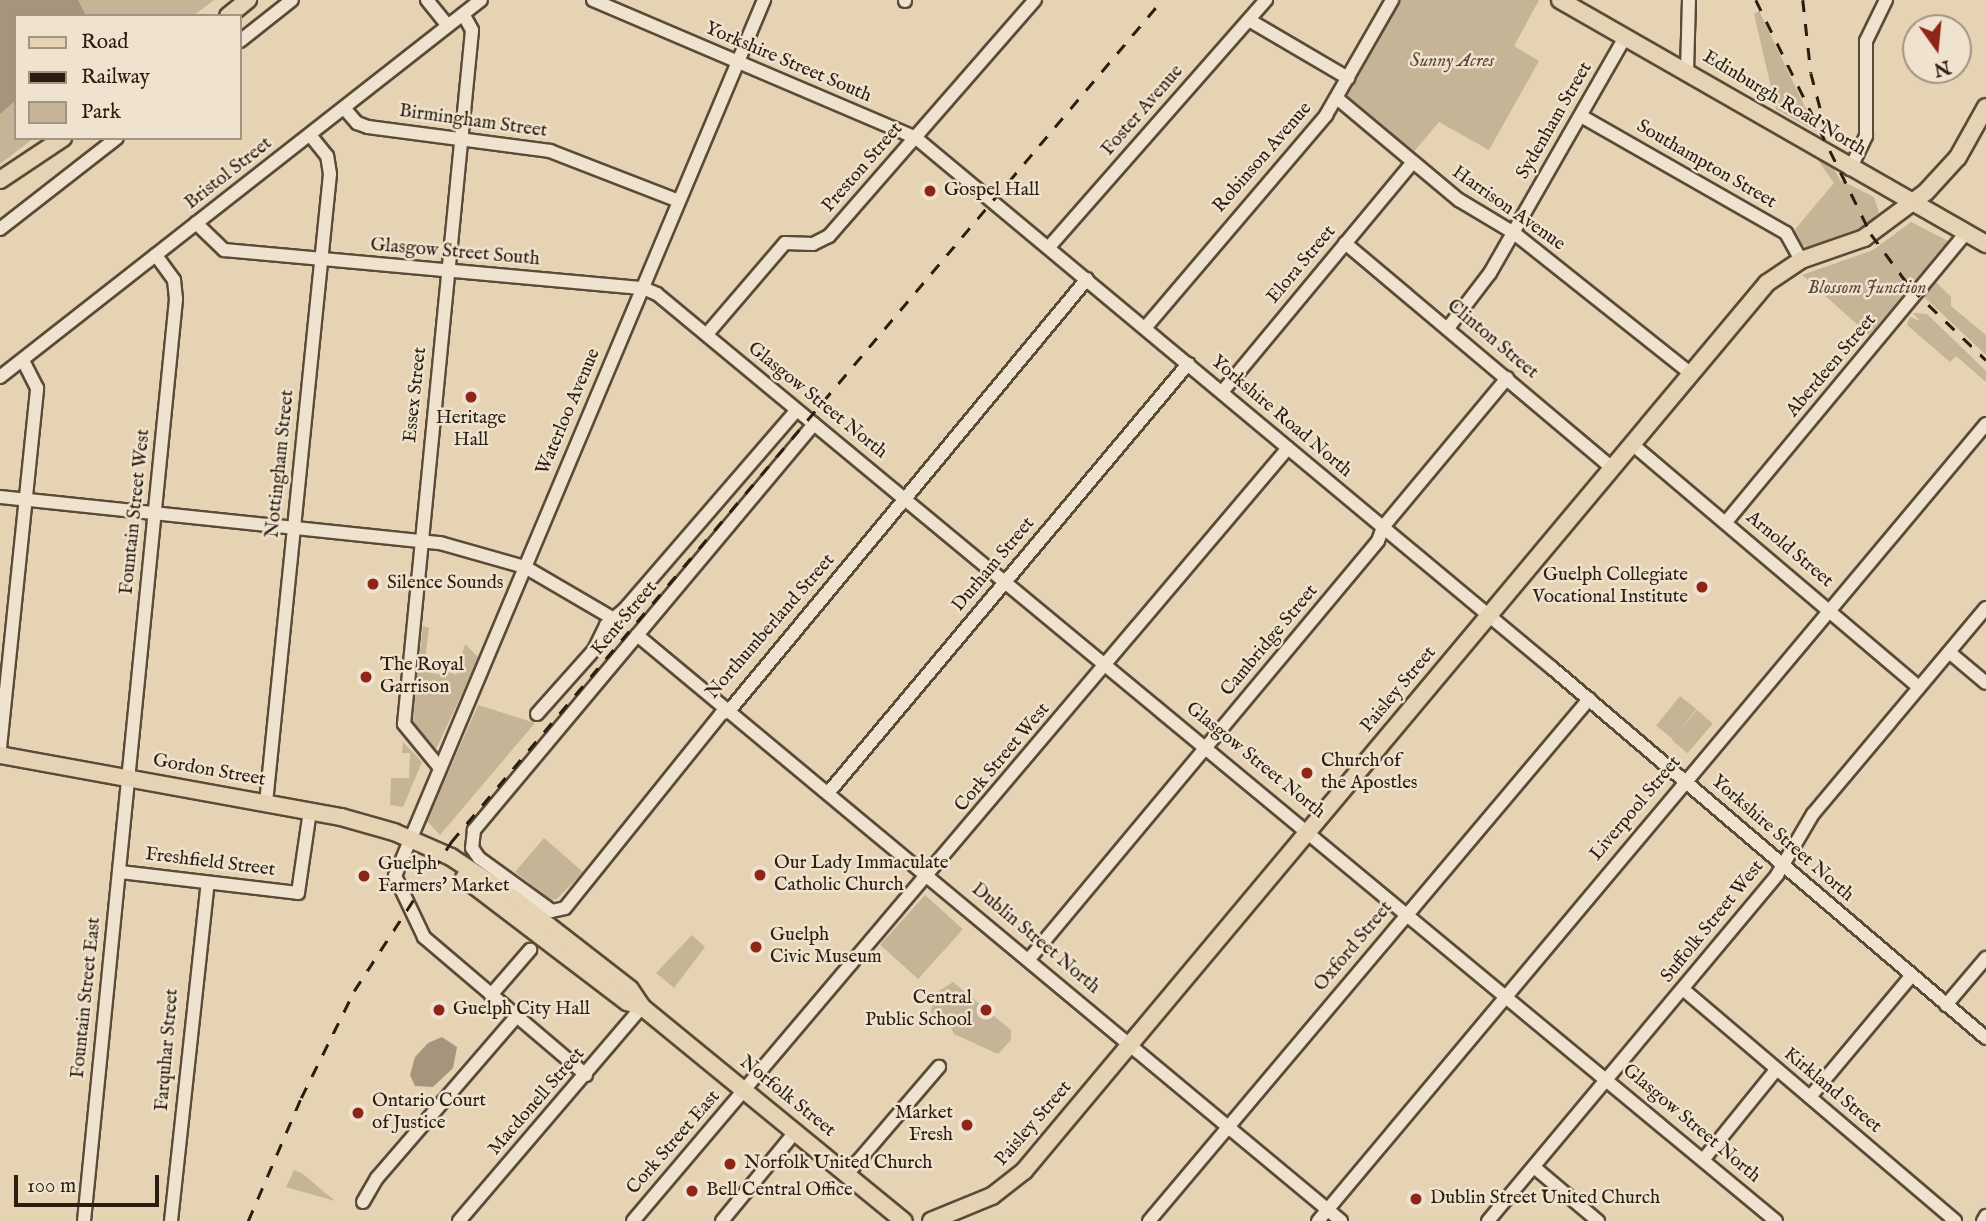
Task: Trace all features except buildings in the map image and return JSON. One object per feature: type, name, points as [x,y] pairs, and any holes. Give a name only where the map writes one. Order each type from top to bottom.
[{"type":"main road","points":[[230,14],[248,0]]},
{"type":"main road","name":"Edinburgh Road North","points":[[1560,0],[1687,71],[1850,169],[1986,244]]},
{"type":"main road","name":"Paisley Street","points":[[931,1221],[985,1200],[1014,1180],[1767,282],[1801,260],[1864,238],[1911,203],[1945,175],[1986,107]]},
{"type":"main road","points":[[0,180],[60,140]]},
{"type":"main road","name":"Gordon Street","points":[[0,755],[362,821],[407,838]]},
{"type":"main road","name":"Norfolk Street","points":[[407,838],[427,847],[627,1002],[642,1007],[848,1173],[903,1221]]},
{"type":"street","points":[[242,39],[292,0]]},
{"type":"street","points":[[427,0],[448,26]]},
{"type":"street","name":"Bristol Street","points":[[0,377],[481,0]]},
{"type":"street","name":"Yorkshire Street South","points":[[593,0],[616,5],[737,62],[916,138],[1049,247]]},
{"type":"street","name":"Waterloo Avenue","points":[[586,1074],[424,937],[410,914],[395,876],[407,838],[440,768],[764,0]]},
{"type":"street","name":"Preston Street","points":[[707,334],[780,247],[792,241],[813,244],[829,236],[1035,0]]},
{"type":"street","name":"Foster Avenue","points":[[1049,247],[1266,0]]},
{"type":"street","name":"Robinson Avenue","points":[[1145,328],[1338,99],[1392,0]]},
{"type":"street","points":[[1687,71],[1689,0]]},
{"type":"street","points":[[1850,169],[1866,136],[1866,41],[1886,0]]},
{"type":"street","name":"Essex Street","points":[[440,768],[404,724],[472,30],[463,14]]},
{"type":"street","points":[[1249,20],[1348,78]]},
{"type":"street","name":"Sydenham Street","points":[[1448,328],[1514,233],[1625,37]]},
{"type":"street","name":"Harrison Avenue","points":[[1338,99],[1459,200],[1514,233],[1691,374]]},
{"type":"street","name":"Birmingham Street","points":[[344,108],[357,123],[368,127],[550,151],[679,201]]},
{"type":"street","name":"Southampton Street","points":[[1581,116],[1782,231],[1801,260]]},
{"type":"street","name":"Nottingham Street","points":[[266,803],[330,167],[310,135]]},
{"type":"street","points":[[0,229],[114,140]]},
{"type":"street","name":"Elora Street","points":[[1222,391],[1412,163]]},
{"type":"street","name":"Glasgow Street South","points":[[196,223],[224,250],[643,288],[657,294],[707,334]]},
{"type":"street","name":"Aberdeen Street","points":[[1726,522],[1966,233]]},
{"type":"street","name":"Clinton Street","points":[[1345,243],[1612,468]]},
{"type":"street","name":"Yorkshire Road North","points":[[1049,247],[1489,615]]},
{"type":"street","name":"Fountain Street West","points":[[129,778],[176,292],[174,280],[156,255]]},
{"type":"street","name":"Northumberland Street","points":[[471,843],[490,867],[552,911],[565,908],[721,714],[729,711],[1087,279]]},
{"type":"street","name":"Glasgow Street North","points":[[707,334],[796,411],[1409,912],[1776,1221]]},
{"type":"street","points":[[0,748],[37,388],[23,360]]},
{"type":"street","name":"Durham Street","points":[[829,792],[1188,363]]},
{"type":"street","name":"Cambridge Street","points":[[1030,958],[1378,541],[1382,527],[1507,377]]},
{"type":"street","name":"Kent Street","points":[[537,714],[594,650],[614,619],[796,411]]},
{"type":"street","name":"Kent Street","points":[[471,843],[474,830],[814,424]]},
{"type":"street","name":"Liverpool Street","points":[[1318,1221],[1986,424]]},
{"type":"street","name":"Arnold Street","points":[[1632,444],[1919,687]]},
{"type":"street","name":"Cork Street West","points":[[746,1091],[1287,448]]},
{"type":"street","points":[[0,497],[422,539],[525,567],[614,619]]},
{"type":"street","name":"Suffolk Street West","points":[[1489,1221],[1684,990],[1783,864],[1813,814],[1986,608]]},
{"type":"street","name":"Yorkshire Street North","points":[[1489,615],[1986,1038]]},
{"type":"street","name":"Dublin Street North","points":[[637,635],[1030,958],[1227,1127],[1342,1221]]},
{"type":"street","points":[[1949,652],[1986,683]]},
{"type":"street","name":"Oxford Street","points":[[1149,1221],[1589,699]]},
{"type":"street","name":"Fountain Street East","points":[[84,1221],[129,778]]},
{"type":"street","name":"Freshfield Street","points":[[120,872],[298,893],[310,811]]},
{"type":"street","name":"Farquhar Street","points":[[171,1221],[208,883]]},
{"type":"street","points":[[487,992],[530,950]]},
{"type":"street","points":[[1947,1004],[1986,958]]},
{"type":"street","points":[[1810,1097],[1911,976]]},
{"type":"street","name":"Kirkland Street","points":[[1684,990],[1955,1221]]},
{"type":"street","name":"Macdonell Street","points":[[459,1221],[642,1007]]},
{"type":"street","points":[[363,1202],[385,1169],[517,1016]]},
{"type":"street","points":[[848,1173],[939,1067]]},
{"type":"street","points":[[1703,1160],[1776,1070]]},
{"type":"street","name":"Cork Street East","points":[[633,1221],[746,1091]]},
{"type":"street","points":[[722,1221],[795,1132]]},
{"type":"street","points":[[1534,1167],[1598,1221]]},
{"type":"street","points":[[1983,1221],[1986,1216]]},
{"type":"green space","points":[[0,0],[214,0],[196,14],[14,14],[14,140],[31,140],[0,164]]},
{"type":"green space","name":"Sunny Acres","points":[[1398,0],[1539,0],[1514,46],[1539,61],[1489,150],[1439,122],[1412,154],[1347,96]]},
{"type":"green space","points":[[1759,11],[1817,132],[1776,109],[1754,14]]},
{"type":"green space","points":[[1815,156],[1834,169],[1840,180],[1874,197],[1879,212],[1862,231],[1806,248],[1792,233],[1834,183]]},
{"type":"green space","name":"Blossom Junction","points":[[1911,222],[1948,241],[1869,335],[1802,275],[1873,250]]},
{"type":"green space","points":[[1935,281],[1951,297],[1951,306],[1986,335],[1986,355],[1922,295]]},
{"type":"green space","points":[[1913,313],[1927,314],[1986,371],[1986,382],[1956,356],[1950,362],[1907,325],[1910,317],[1920,321]]},
{"type":"green space","points":[[423,626],[429,628],[425,661],[432,673],[443,675],[445,670],[456,675],[465,644],[479,658],[436,749],[411,727]]},
{"type":"green space","points":[[1680,696],[1696,709],[1672,739],[1656,726]]},
{"type":"green space","points":[[478,705],[535,723],[440,835],[427,821]]},
{"type":"green space","points":[[1697,710],[1713,724],[1687,753],[1671,739]]},
{"type":"green space","points":[[403,742],[422,762],[403,807],[390,805],[391,778],[409,778],[410,753],[402,753]]},
{"type":"green space","points":[[544,838],[583,872],[557,899],[551,900],[515,872]]},
{"type":"green space","points":[[925,895],[963,929],[918,979],[880,945]]},
{"type":"green space","points":[[692,935],[705,947],[674,988],[656,973]]},
{"type":"green space","points":[[953,982],[1011,1030],[1011,1040],[998,1054],[954,1034],[949,1024],[931,1013],[933,995]]},
{"type":"green space","points":[[294,1170],[303,1174],[335,1201],[286,1187]]},
{"type":"shaded area","points":[[0,0],[78,0],[85,14],[14,14],[14,102],[0,114]]},
{"type":"shaded area","points":[[442,1037],[457,1047],[453,1068],[433,1087],[415,1086],[410,1075],[415,1057],[428,1043]]},
{"type":"railway","points":[[248,1221],[301,1098],[354,991],[451,842],[1162,0]]},
{"type":"railway","points":[[1756,0],[1871,234],[1911,288],[1986,360]]},
{"type":"railway","points":[[1803,0],[1811,73],[1825,126]]},
{"type":"place","name":"Gospel Hall","points":[[930,191]]},
{"type":"place","name":"Heritage Hall","points":[[471,397]]},
{"type":"place","name":"Silence Sounds","points":[[373,584]]},
{"type":"place","name":"Guelph Collegiate Vocational Institute","points":[[1702,587]]},
{"type":"place","name":"The Royal Garrison","points":[[366,677]]},
{"type":"place","name":"Church of the Apostles","points":[[1307,773]]},
{"type":"place","name":"Our Lady Immaculate Catholic Church","points":[[760,875]]},
{"type":"place","name":"Guelph Farmers' Market","points":[[364,876]]},
{"type":"place","name":"Guelph Civic Museum","points":[[756,947]]},
{"type":"place","name":"Guelph City Hall","points":[[439,1010]]},
{"type":"place","name":"Central Public School","points":[[986,1010]]},
{"type":"place","name":"Ontario Court of Justice","points":[[358,1113]]},
{"type":"place","name":"Market Fresh","points":[[967,1125]]},
{"type":"place","name":"Norfolk United Church","points":[[730,1164]]},
{"type":"place","name":"Bell Central Office","points":[[692,1191]]},
{"type":"place","name":"Dublin Street United Church","points":[[1416,1199]]}]
